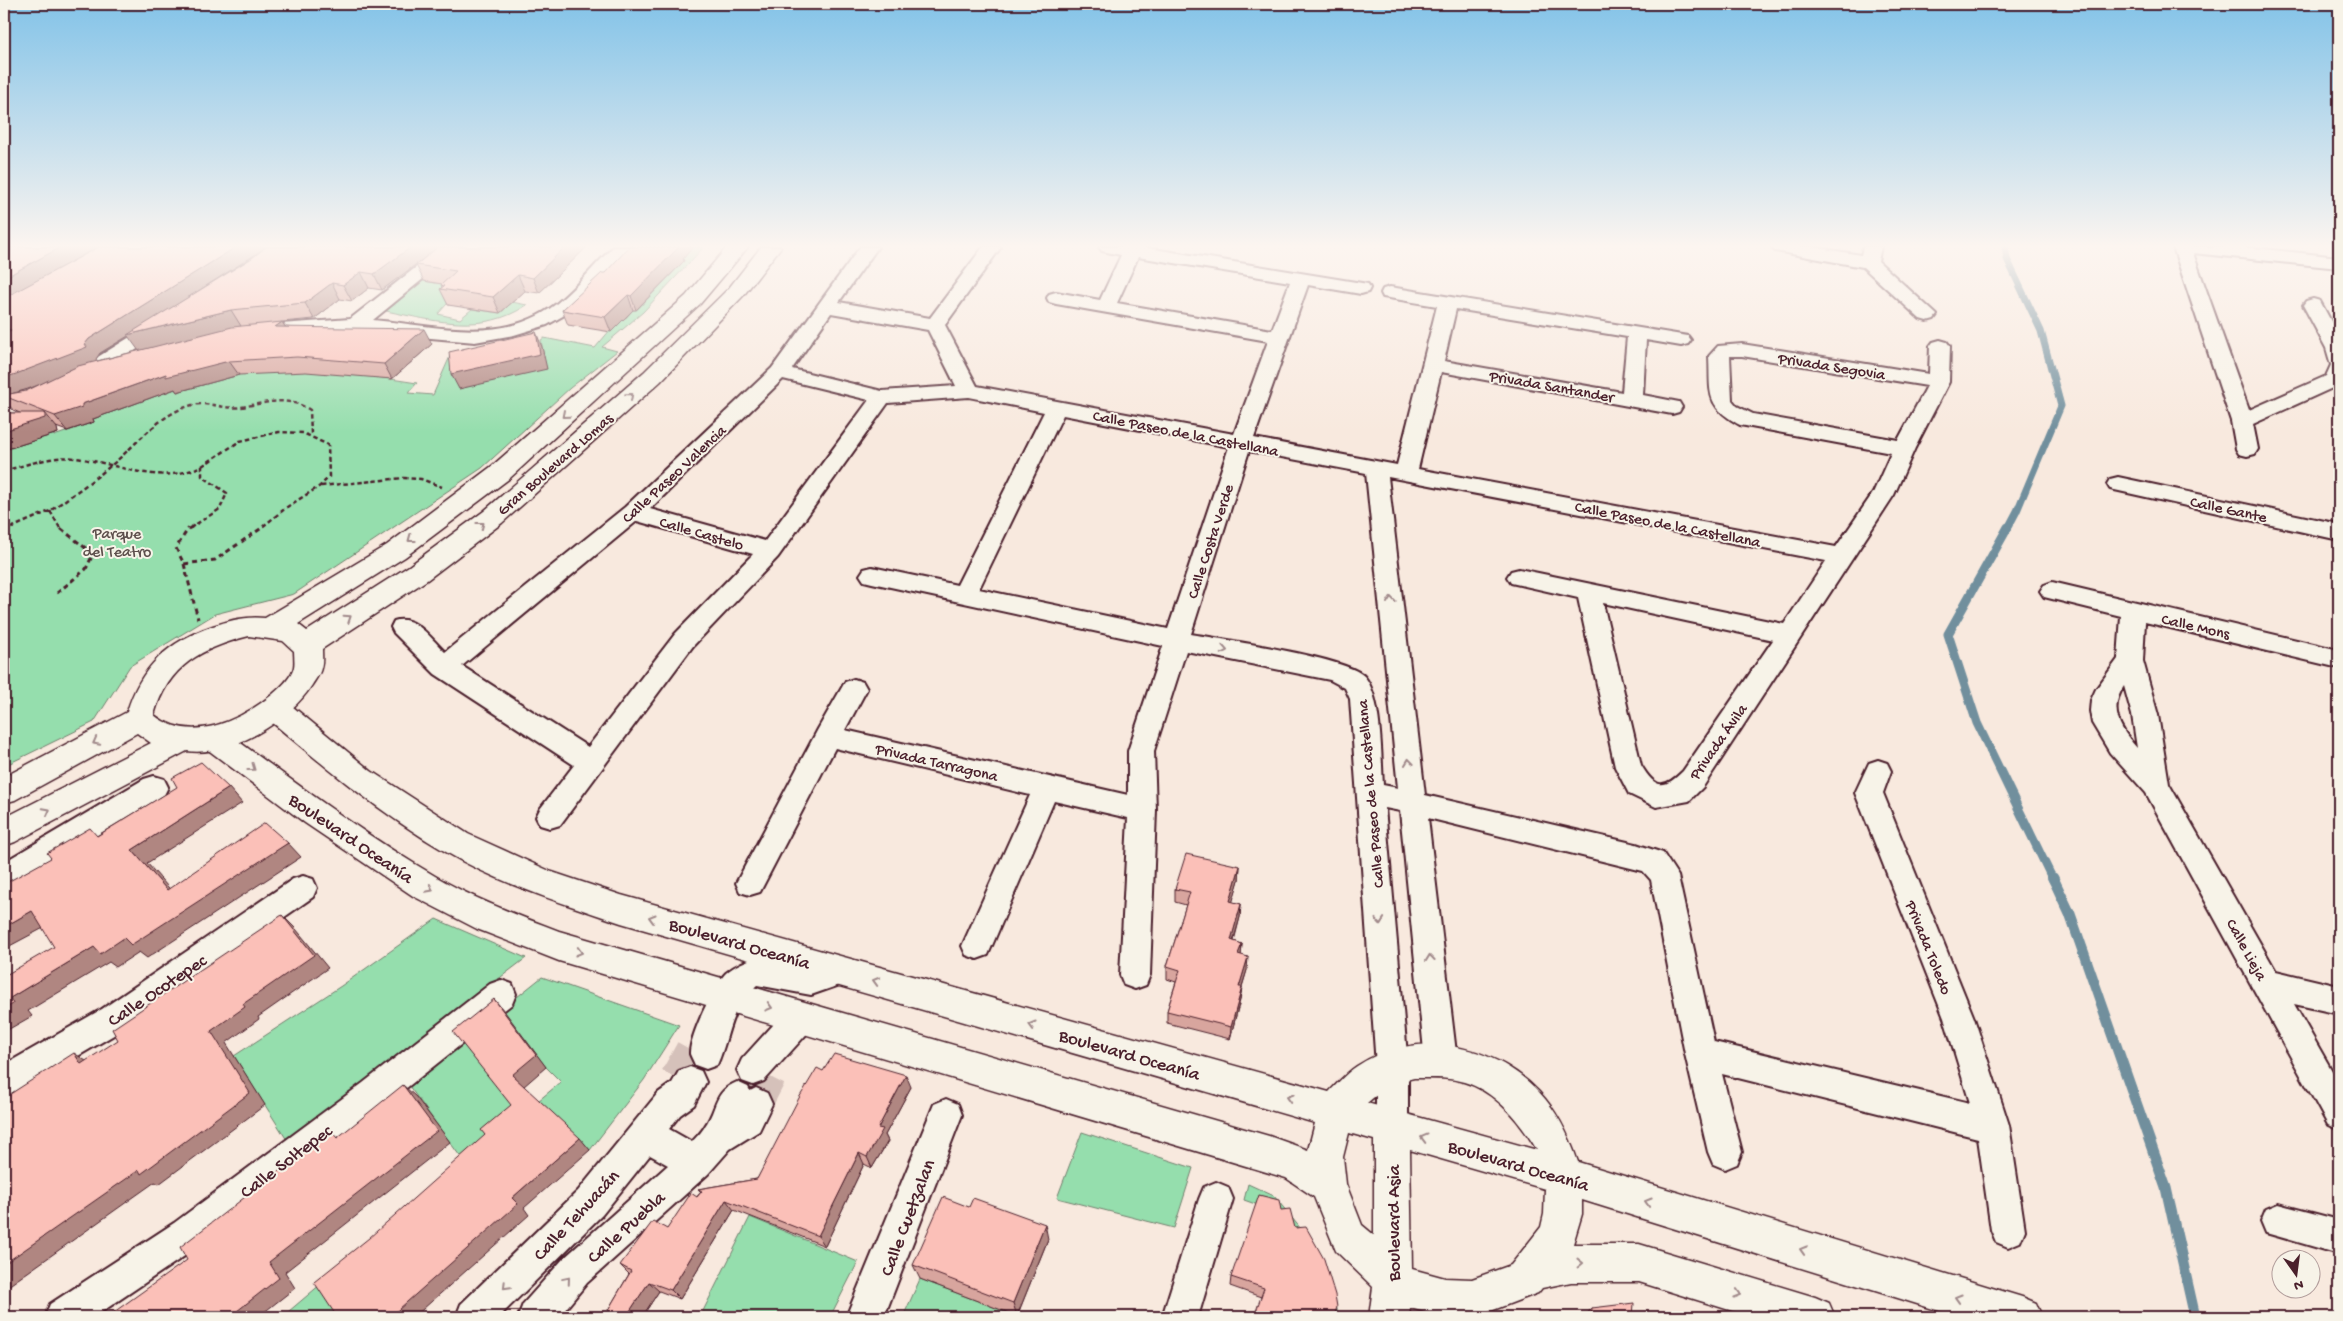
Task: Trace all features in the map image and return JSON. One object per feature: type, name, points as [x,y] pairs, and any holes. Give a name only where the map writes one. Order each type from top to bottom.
[{"type":"street","points":[[355,325],[375,309]]},
{"type":"street","points":[[250,333],[304,327],[355,325],[408,328],[464,336],[497,333],[524,326],[560,309]]},
{"type":"street","name":"Gran Boulevard Lomas","points":[[274,626],[396,550],[501,472],[684,309]]},
{"type":"street","name":"Gran Boulevard Lomas","points":[[307,645],[418,572],[493,517],[652,377],[720,309]]},
{"type":"street","name":"Calle Paseo Valencia","points":[[444,667],[633,512],[779,372],[824,309]]},
{"type":"street","points":[[841,309],[935,325]]},
{"type":"street","points":[[935,325],[947,309]]},
{"type":"street","points":[[1116,309],[1280,337]]},
{"type":"street","name":"Calle Costa Verde","points":[[1177,640],[1241,443],[1290,309]]},
{"type":"street","points":[[1406,474],[1446,309]]},
{"type":"street","points":[[1489,309],[1681,340]]},
{"type":"street","points":[[1921,309],[1927,315]]},
{"type":"street","points":[[2203,309],[2242,421],[2247,449]]},
{"type":"street","points":[[2242,421],[2336,379],[2338,357],[2315,309]]},
{"type":"street","points":[[148,356],[75,379],[180,314]]},
{"type":"street","points":[[935,325],[969,391]]},
{"type":"street","points":[[1632,400],[1637,333]]},
{"type":"street","points":[[1842,556],[1882,495],[1904,448],[1939,382],[1940,346]]},
{"type":"street","name":"Privada Segovia","points":[[1904,448],[1747,420],[1730,411],[1722,401],[1719,356],[1725,350],[1742,350],[1939,382]]},
{"type":"street","name":"Privada Santander","points":[[1433,364],[1672,406]]},
{"type":"street","name":"Calle Paseo de la Castellana","points":[[779,372],[882,397],[969,391],[1842,556]]},
{"type":"street","points":[[550,817],[684,640],[770,550],[882,397]]},
{"type":"street","points":[[964,595],[1056,408]]},
{"type":"street","points":[[1376,468],[1441,1061]]},
{"type":"street","name":"Calle Gante","points":[[2118,484],[2339,532]]},
{"type":"street","name":"Calle Castelo","points":[[633,512],[770,550]]},
{"type":"street","name":"Privada Ávila","points":[[1588,591],[1628,767],[1639,786],[1656,796],[1679,792],[1693,779],[1842,556]]},
{"type":"street","name":"Calle Paseo de la Castellana","points":[[872,575],[1336,672],[1355,682],[1363,699],[1392,1066],[1392,1129]]},
{"type":"street","points":[[1519,577],[1790,634]]},
{"type":"street","name":"Calle Mons","points":[[2052,591],[2339,659]]},
{"type":"street","name":"Calle Lieja","points":[[2133,611],[2130,661],[2145,715],[2156,785]]},
{"type":"street","points":[[4,791],[139,719],[143,699],[153,679],[170,660],[204,640],[221,632],[249,626],[274,626],[289,629],[300,636],[307,645],[310,659],[306,676],[294,693],[277,710],[258,722],[236,732],[198,739],[4,833]]},
{"type":"street","points":[[403,627],[444,667],[591,763]]},
{"type":"street","points":[[1135,975],[1142,810],[1141,751],[1177,640]]},
{"type":"street","name":"Calle Lieja","points":[[2130,661],[2111,686],[2104,700],[2102,716],[2117,743],[2156,785],[2339,1114]]},
{"type":"street","points":[[750,883],[854,689]]},
{"type":"street","name":"Boulevard Oceanía","points":[[277,710],[361,780],[457,843],[543,883],[621,909],[1336,1111],[1392,1129],[1564,1176],[2022,1317]]},
{"type":"street","name":"Boulevard Oceanía","points":[[139,719],[164,736],[198,739],[416,880],[488,919],[559,946],[1268,1154],[1297,1164],[1327,1184]]},
{"type":"street","name":"Privada Tarragona","points":[[828,736],[1047,786],[1142,810]]},
{"type":"street","name":"Privada Toledo","points":[[1878,771],[1868,793],[1959,1018],[1993,1125],[2008,1230]]},
{"type":"street","points":[[977,946],[1047,786]]},
{"type":"street","points":[[4,876],[154,787]]},
{"type":"street","points":[[1370,793],[1627,854],[1653,862],[1664,876],[1701,1054],[1725,1152]]},
{"type":"street","name":"Calle Ocotepec","points":[[4,1082],[113,1019],[303,888]]},
{"type":"street","points":[[703,1045],[727,995],[742,979],[758,971],[809,982],[840,971]]},
{"type":"street","points":[[2266,983],[2339,1000]]},
{"type":"street","name":"Calle Soltepec","points":[[62,1317],[186,1235],[374,1094],[501,994]]},
{"type":"street","name":"Calle Puebla","points":[[536,1317],[575,1271],[707,1149],[747,1120],[754,1087],[780,1041],[790,1027],[802,1017]]},
{"type":"street","points":[[1701,1054],[1993,1125]]},
{"type":"street","points":[[1414,1061],[1441,1061],[1464,1065],[1487,1074],[1507,1087],[1526,1104],[1542,1123],[1554,1145],[1564,1176],[1563,1214],[1557,1236],[1524,1279],[1471,1308],[1445,1298],[1418,1292],[1393,1280],[1349,1238],[1327,1184],[1325,1157],[1336,1111],[1353,1092],[1369,1078],[1392,1066],[1414,1061]]},
{"type":"street","name":"Calle Tehuacán","points":[[474,1317],[590,1203],[645,1134],[678,1088]]},
{"type":"street","name":"Calle Cuetzalan","points":[[864,1317],[873,1299],[946,1115]]},
{"type":"street","name":"Boulevard Asia","points":[[1389,1317],[1393,1280],[1392,1129]]},
{"type":"street","points":[[645,1134],[707,1149]]},
{"type":"street","points":[[1180,1317],[1216,1199]]},
{"type":"street","points":[[2278,1221],[2339,1237]]},
{"type":"street","points":[[1532,1270],[1571,1263],[1639,1263],[1815,1317]]},
{"type":"path","points":[[4,531],[50,511],[109,468],[168,414],[193,405],[208,403],[228,409],[276,401],[298,402],[310,410],[311,434]]},
{"type":"path","points":[[4,470],[73,457],[109,468],[153,475],[186,472],[214,461],[240,441],[283,430],[311,434],[328,445],[329,477],[320,486],[287,507],[246,540],[215,560],[184,564]]},
{"type":"path","points":[[202,466],[202,476],[227,494],[220,509],[188,528],[176,548],[184,564],[204,640]]},
{"type":"path","points":[[320,486],[366,483],[400,477],[430,482],[464,498]]},
{"type":"path","points":[[50,511],[60,528],[93,554],[86,569],[57,593]]},
{"type":"green space","points":[[389,309],[443,309],[438,314],[460,319],[472,309],[500,313],[505,309],[520,309],[493,320],[476,323],[441,321],[386,311]]},
{"type":"green space","name":"Parque del Teatro","points":[[646,309],[602,347],[617,351],[570,388],[482,468],[294,594],[215,614],[130,666],[94,722],[4,766],[4,450],[52,432],[54,436],[94,422],[93,417],[199,382],[258,371],[303,370],[349,373],[417,383],[408,393],[433,395],[451,354],[546,369],[541,340],[544,338],[595,348],[621,317],[626,318],[633,310]]},
{"type":"green space","points":[[436,919],[526,958],[287,1140],[234,1056],[341,986]]},
{"type":"green space","points":[[542,977],[679,1025],[644,1080],[590,1150],[538,1101],[561,1082],[546,1067],[502,1009]]},
{"type":"green space","points":[[462,1041],[522,1116],[465,1163],[409,1086]]},
{"type":"green space","points":[[1082,1132],[1193,1168],[1174,1228],[1057,1198]]},
{"type":"green space","points":[[1248,1184],[1274,1196],[1301,1229],[1326,1267],[1339,1317],[1334,1317],[1258,1205],[1244,1200]]},
{"type":"green space","points":[[750,1217],[858,1262],[830,1317],[700,1317]]},
{"type":"green space","points":[[920,1279],[1017,1316],[903,1317]]},
{"type":"green space","points":[[321,1284],[346,1317],[282,1317]]},
{"type":"building","points":[[4,309],[137,309],[89,339],[85,344],[87,347],[4,378],[4,334],[11,330],[4,327]]},
{"type":"building","points":[[170,309],[245,309],[231,310],[127,335]]},
{"type":"building","points":[[563,309],[614,309],[605,317],[562,310]]},
{"type":"building","points":[[282,322],[275,327],[424,329],[384,364],[297,357],[229,361],[166,377],[166,374],[82,404],[82,407],[55,416],[4,396],[26,391],[78,366],[232,327]]},
{"type":"building","points":[[536,332],[540,354],[451,374],[449,352]]},
{"type":"building","points":[[4,413],[45,413],[45,418],[4,431]]},
{"type":"building","points":[[201,762],[229,788],[132,850],[167,890],[265,823],[288,843],[131,945],[124,938],[100,954],[94,947],[10,998],[13,1004],[4,1009],[4,976],[54,947],[32,911],[4,927],[4,884],[51,858],[47,853],[90,828],[97,836],[177,787],[172,778]]},
{"type":"building","points":[[1186,854],[1240,866],[1230,901],[1241,904],[1231,940],[1242,944],[1238,954],[1248,957],[1239,987],[1242,987],[1231,1027],[1167,1011],[1180,970],[1167,966],[1190,892],[1175,889]]},
{"type":"building","points":[[282,915],[314,955],[243,1004],[245,1007],[211,1031],[250,1093],[141,1174],[139,1170],[4,1264],[4,1098],[74,1053],[81,1064],[118,1040],[112,1029]]},
{"type":"building","points":[[494,999],[536,1055],[512,1075],[580,1138],[512,1198],[518,1204],[390,1317],[337,1317],[314,1282],[369,1238],[485,1135],[481,1130],[511,1105],[453,1032]]},
{"type":"building","points":[[834,1054],[906,1075],[878,1128],[883,1129],[867,1157],[859,1153],[818,1236],[726,1200],[671,1290],[649,1282],[626,1317],[619,1317],[608,1310],[631,1271],[620,1265],[653,1221],[667,1229],[691,1193],[697,1197],[702,1191],[698,1189],[757,1179],[799,1098],[817,1068],[823,1071]]},
{"type":"building","points":[[403,1085],[437,1131],[269,1262],[279,1278],[232,1315],[234,1317],[107,1317],[187,1260],[180,1247],[331,1131],[337,1138]]},
{"type":"building","points":[[1259,1195],[1279,1200],[1281,1210],[1290,1209],[1295,1228],[1306,1227],[1324,1259],[1335,1295],[1337,1307],[1334,1317],[1254,1317],[1264,1288],[1231,1277]]},
{"type":"building","points":[[943,1197],[969,1207],[973,1198],[1045,1224],[1013,1303],[913,1265]]},
{"type":"building","points":[[1634,1303],[1633,1317],[1591,1317],[1592,1308]]},
{"type":"waterway","points":[[2008,528],[2061,406],[2041,331],[2030,309]]},
{"type":"waterway","points":[[2008,527],[1948,634],[1977,723],[2053,880]]},
{"type":"waterway","points":[[2053,878],[2070,914],[2166,1188],[2195,1317]]},
{"type":"tunnel","points":[[676,1078],[692,1049]]},
{"type":"tunnel","points":[[756,1104],[770,1077]]}]
